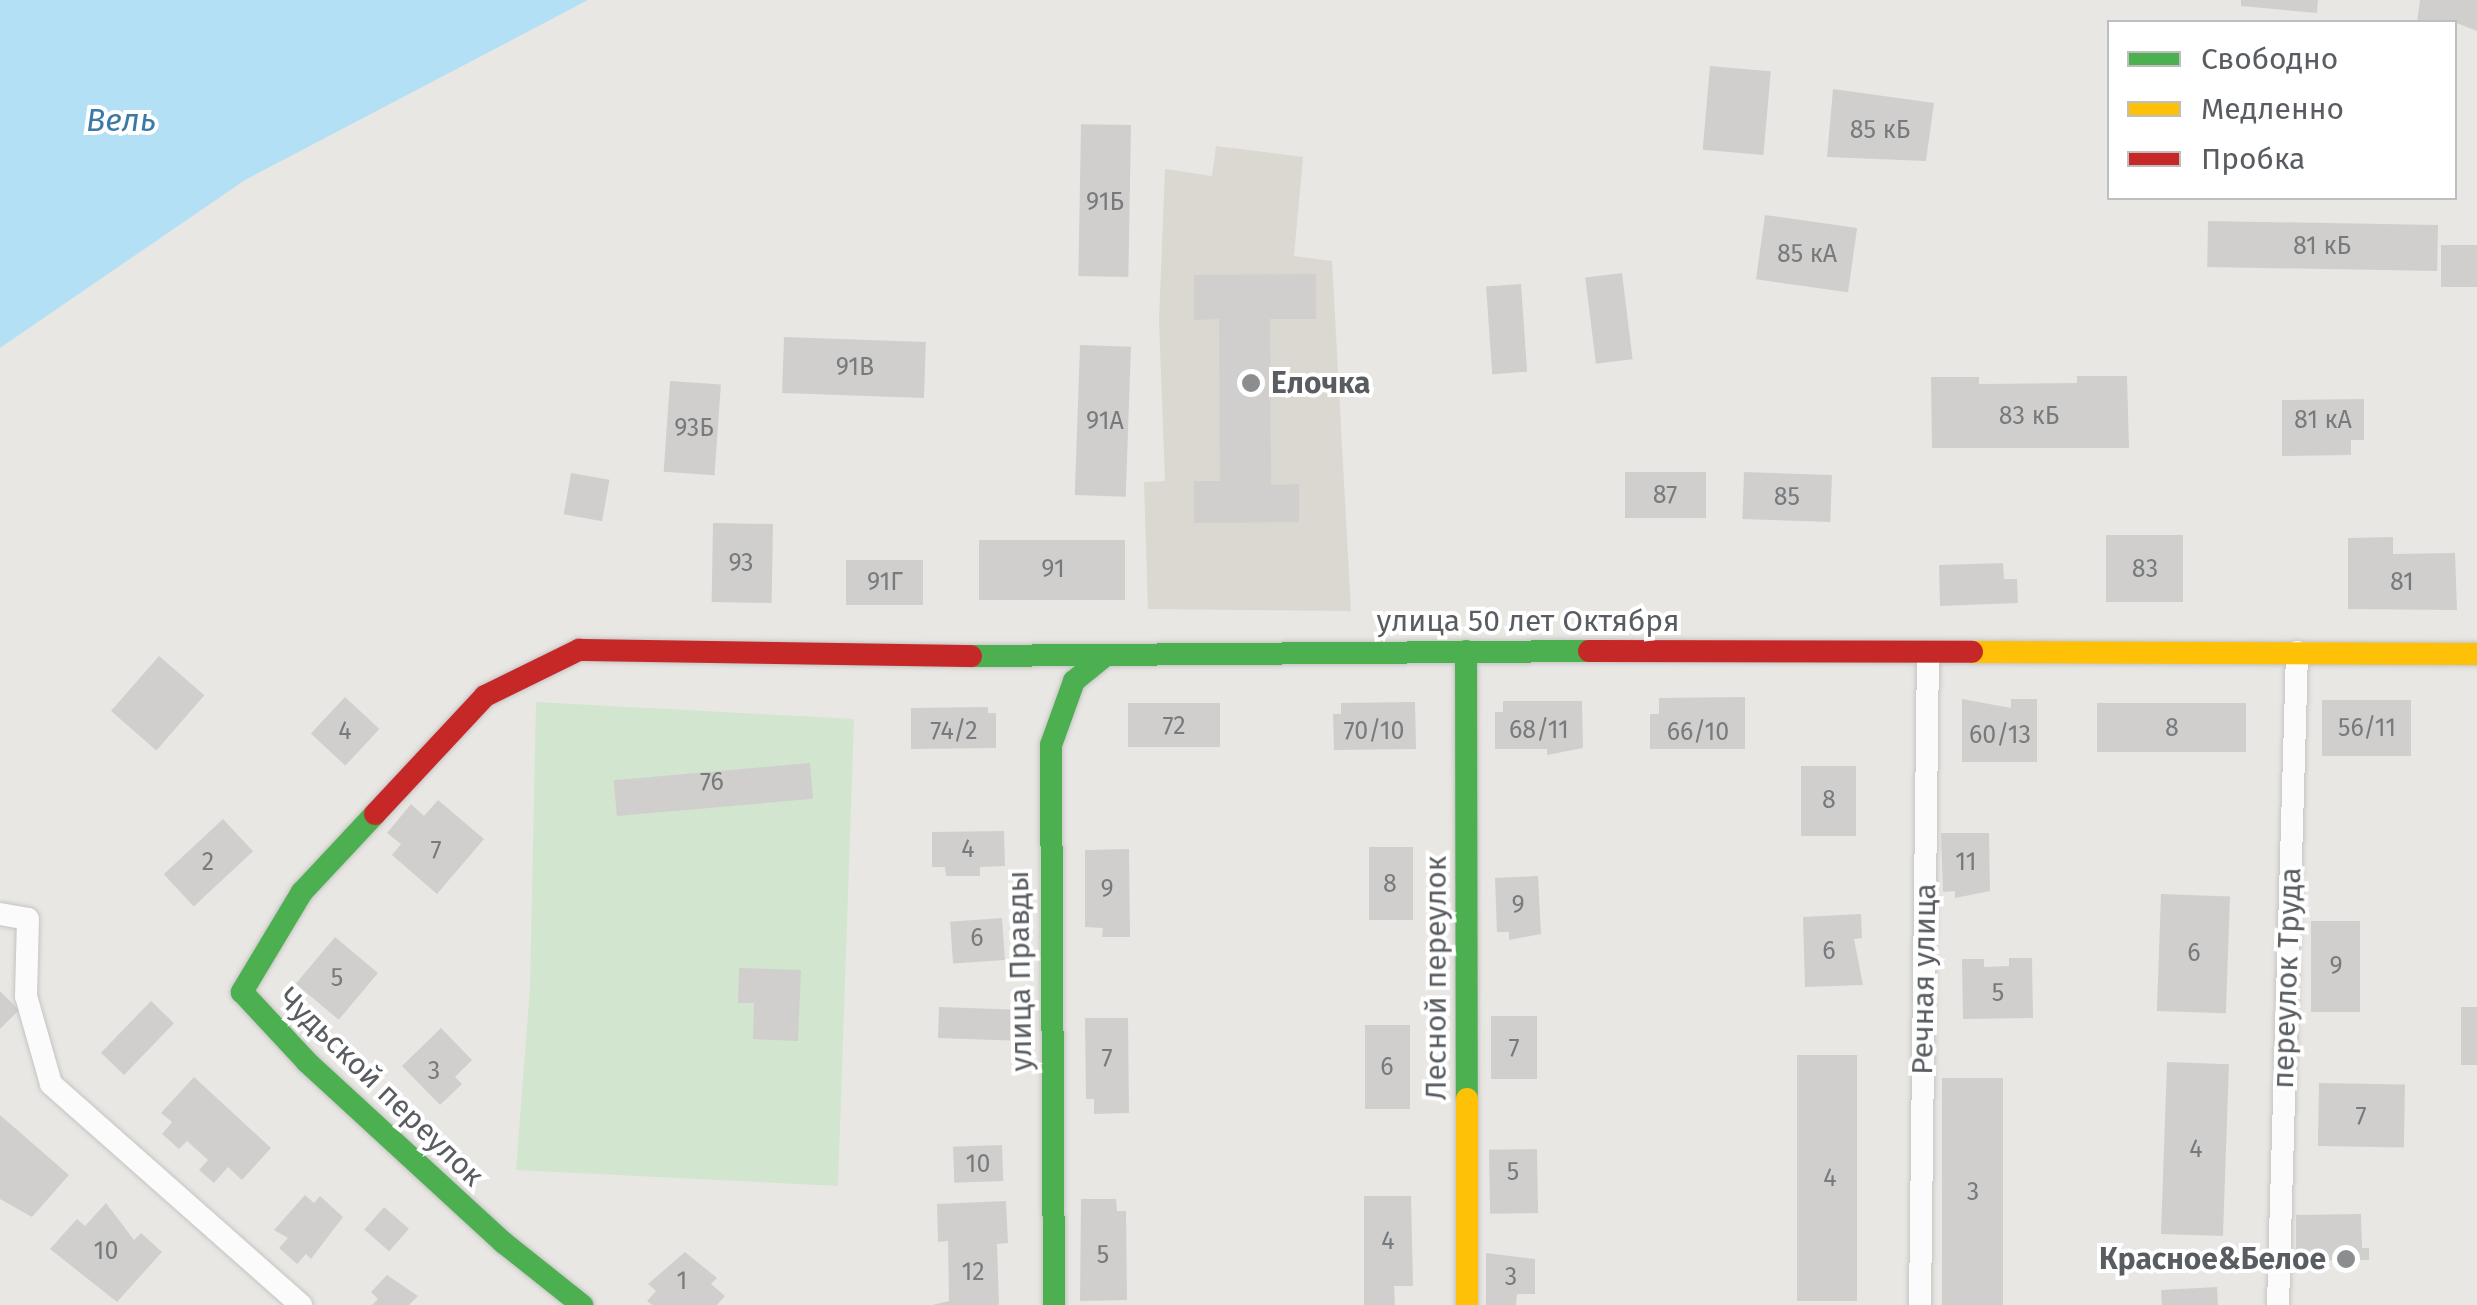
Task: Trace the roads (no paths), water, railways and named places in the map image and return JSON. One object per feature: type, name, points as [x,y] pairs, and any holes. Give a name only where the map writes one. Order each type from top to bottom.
[{"type":"street","name":"улица 50 лет Октября","points":[[579,650],[1106,655],[1466,651],[2477,654]]},
{"type":"street","name":"Чудьской переулок","points":[[579,650],[485,696],[302,892],[242,992],[320,1075],[582,1305]]},
{"type":"street","name":"Лесной переулок","points":[[1466,651],[1467,1305]]},
{"type":"street","name":"переулок Труда","points":[[2278,1305],[2296,652]]},
{"type":"street","name":"Речная улица","points":[[1920,1305],[1928,653]]},
{"type":"street","name":"улица Правды","points":[[1054,1305],[1050,744],[1074,681],[1106,655]]},
{"type":"street","points":[[0,914],[28,920],[26,996],[51,1084],[301,1305]]},
{"type":"water","name":"Вель","points":[[0,0],[588,0],[245,180],[0,348]]},
{"type":"place","name":"Елочка","points":[[1251,383]]},
{"type":"place","name":"Красное&Белое","points":[[2346,1259]]}]
